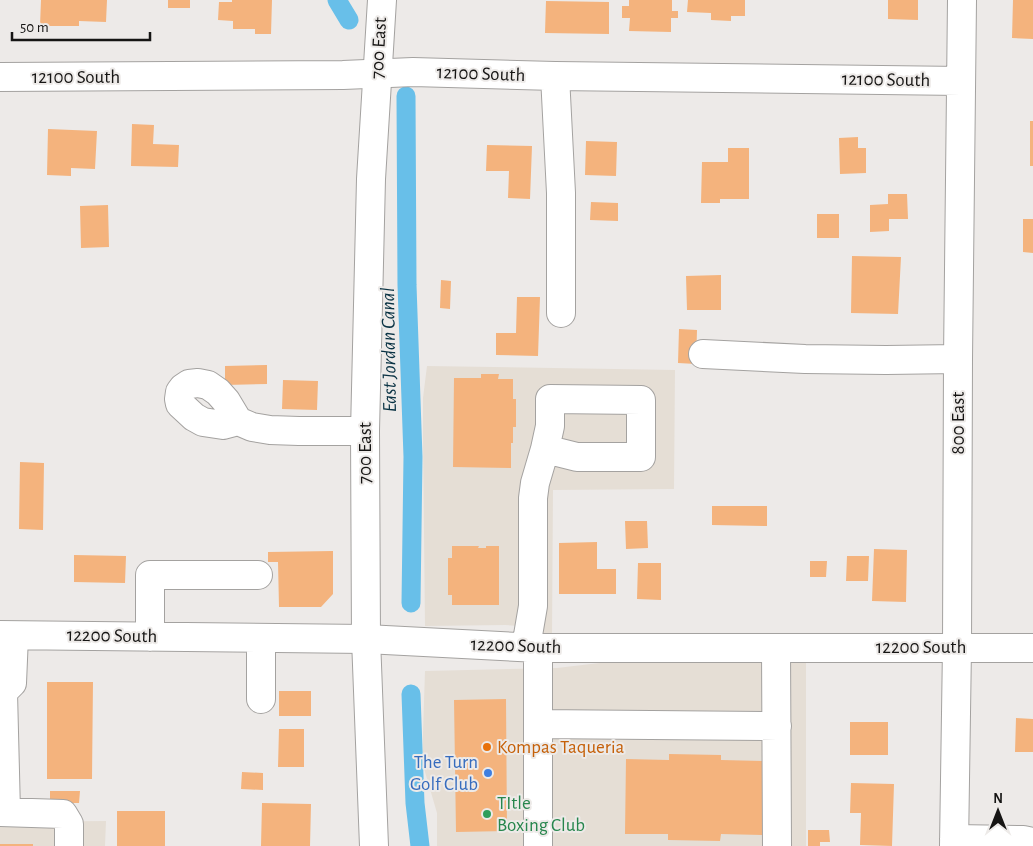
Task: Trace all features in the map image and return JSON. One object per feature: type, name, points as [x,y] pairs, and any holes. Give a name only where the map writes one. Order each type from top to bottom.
[{"type":"street","name":"700 East","points":[[374,846],[366,639],[365,431],[371,179],[382,0]]},
{"type":"street","name":"800 East","points":[[954,842],[962,0]]},
{"type":"street","name":"12100 South","points":[[0,77],[378,74],[413,72],[554,76],[961,81]]},
{"type":"street","points":[[554,76],[562,193],[561,313]]},
{"type":"street","points":[[703,354],[805,359],[958,359]]},
{"type":"street","points":[[238,421],[252,427],[270,430],[365,431]]},
{"type":"street","points":[[538,846],[538,724],[532,647],[533,498],[535,482],[545,449]]},
{"type":"street","points":[[150,636],[150,575],[258,575]]},
{"type":"street","points":[[7,636],[12,683],[2,690],[3,812],[63,814],[69,824],[69,846]]},
{"type":"street","name":"12200 South","points":[[7,636],[366,639],[532,647],[1033,648]]},
{"type":"street","points":[[261,638],[261,699]]},
{"type":"street","points":[[776,648],[777,846]]},
{"type":"street","points":[[538,724],[776,726]]},
{"type":"street","points":[[954,842],[1023,840],[1033,842]]},
{"type":"shaded area","points":[[427,366],[675,370],[674,489],[553,490],[552,635],[519,626],[505,625],[425,626],[423,398]]},
{"type":"shaded area","points":[[608,662],[806,663],[806,846],[437,846],[437,813],[423,765],[425,671],[557,668]]},
{"type":"shaded area","points":[[106,821],[105,846],[0,846],[0,822]]},
{"type":"building","points":[[41,0],[107,0],[106,22],[79,21],[79,26],[40,26]]},
{"type":"building","points":[[168,0],[190,0],[190,8],[168,8]]},
{"type":"building","points":[[232,0],[272,0],[271,34],[255,34],[255,29],[233,29],[233,21],[218,20],[219,2],[232,2]]},
{"type":"building","points":[[629,0],[672,0],[672,11],[678,11],[678,18],[671,18],[671,32],[629,31],[630,18],[622,18],[622,6],[629,6]]},
{"type":"building","points":[[688,0],[745,0],[745,16],[731,16],[731,21],[711,20],[711,13],[687,12]]},
{"type":"building","points":[[888,0],[918,0],[918,20],[888,19]]},
{"type":"building","points":[[1013,0],[1033,0],[1033,39],[1012,38]]},
{"type":"building","points":[[546,1],[609,2],[609,34],[545,33]]},
{"type":"building","points":[[1030,121],[1033,121],[1033,166],[1030,166]]},
{"type":"building","points":[[132,124],[154,125],[153,144],[179,145],[178,167],[131,166]]},
{"type":"building","points":[[48,129],[97,131],[95,169],[71,168],[71,176],[47,175]]},
{"type":"building","points":[[858,137],[858,148],[866,148],[866,173],[840,174],[839,138]]},
{"type":"building","points":[[586,141],[617,142],[616,176],[585,175]]},
{"type":"building","points":[[487,145],[532,146],[530,199],[508,198],[509,171],[486,171]]},
{"type":"building","points":[[728,148],[749,148],[749,199],[720,199],[720,203],[701,203],[702,162],[728,162]]},
{"type":"building","points":[[888,194],[907,194],[908,219],[889,219],[889,231],[870,232],[870,205],[888,204]]},
{"type":"building","points":[[591,202],[618,203],[618,221],[590,220]]},
{"type":"building","points":[[108,205],[109,247],[81,248],[80,206]]},
{"type":"building","points":[[817,214],[839,214],[839,238],[817,238]]},
{"type":"building","points":[[1023,219],[1033,219],[1033,253],[1023,252]]},
{"type":"building","points":[[852,256],[901,257],[898,314],[851,313]]},
{"type":"building","points":[[721,275],[721,310],[687,310],[686,276]]},
{"type":"building","points":[[441,280],[451,281],[450,309],[440,308]]},
{"type":"building","points":[[517,297],[540,297],[538,356],[496,355],[496,333],[516,333]]},
{"type":"building","points":[[679,329],[697,330],[696,364],[678,363]]},
{"type":"building","points":[[267,365],[267,384],[225,385],[225,366]]},
{"type":"building","points":[[481,374],[499,374],[498,379],[513,379],[513,399],[516,399],[516,427],[513,427],[513,443],[511,443],[511,468],[453,467],[454,378],[481,378]]},
{"type":"building","points":[[283,380],[318,381],[317,410],[282,409]]},
{"type":"building","points":[[20,462],[44,463],[43,530],[19,529]]},
{"type":"building","points":[[712,506],[767,506],[767,526],[712,525]]},
{"type":"building","points":[[625,521],[647,521],[648,548],[626,549]]},
{"type":"building","points":[[597,542],[597,569],[616,569],[616,594],[559,594],[559,543]]},
{"type":"building","points":[[452,546],[479,546],[478,548],[486,548],[486,546],[499,546],[499,605],[452,605],[452,595],[448,595],[448,558],[452,558]]},
{"type":"building","points":[[874,549],[907,550],[906,602],[872,601]]},
{"type":"building","points":[[333,551],[333,594],[321,607],[279,607],[278,562],[268,562],[268,552]]},
{"type":"building","points":[[74,555],[126,556],[125,583],[74,582]]},
{"type":"building","points":[[847,556],[869,556],[868,581],[846,581]]},
{"type":"building","points":[[810,561],[827,561],[826,577],[810,577]]},
{"type":"building","points":[[638,563],[661,563],[661,600],[637,599]]},
{"type":"building","points":[[47,682],[93,682],[92,779],[47,779]]},
{"type":"building","points":[[279,691],[311,691],[311,716],[279,716]]},
{"type":"building","points":[[506,699],[507,831],[456,832],[454,700]]},
{"type":"building","points":[[1016,718],[1033,719],[1033,752],[1015,752]]},
{"type":"building","points":[[850,722],[888,722],[888,755],[850,755]]},
{"type":"building","points":[[279,729],[304,729],[304,767],[278,767]]},
{"type":"building","points":[[669,754],[721,755],[721,760],[763,761],[762,835],[721,834],[720,841],[668,840],[668,834],[625,834],[626,759],[669,760]]},
{"type":"building","points":[[242,772],[263,773],[263,790],[241,789]]},
{"type":"building","points":[[851,783],[894,784],[892,846],[860,845],[861,813],[850,813]]},
{"type":"building","points":[[50,791],[80,791],[79,803],[50,803]]},
{"type":"building","points":[[262,803],[311,804],[310,846],[261,846]]},
{"type":"building","points":[[117,811],[165,811],[165,846],[117,846]]},
{"type":"building","points":[[808,830],[829,830],[830,842],[820,842],[820,846],[808,846]]},
{"type":"building","points":[[0,844],[33,844],[33,846],[0,846]]},
{"type":"waterway","name":"East Jordan Canal","points":[[337,0],[349,20]]},
{"type":"waterway","name":"East Jordan Canal","points":[[406,96],[407,285],[413,457],[411,603]]},
{"type":"waterway","name":"East Jordan Canal","points":[[411,694],[415,803],[420,846]]},
{"type":"place","name":"Kompas Taqueria","points":[[487,747]]},
{"type":"place","name":"The Turn Golf Club","points":[[488,773]]},
{"type":"place","name":"TItle Boxing Club","points":[[487,814]]}]
